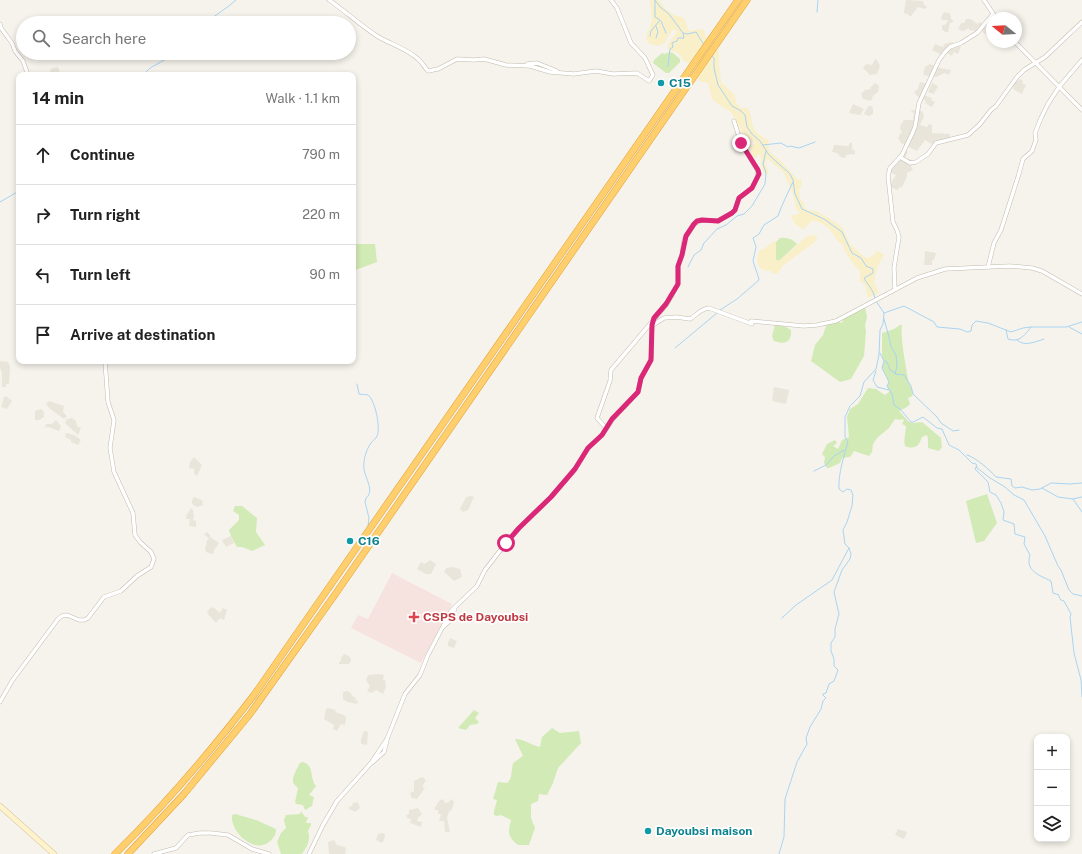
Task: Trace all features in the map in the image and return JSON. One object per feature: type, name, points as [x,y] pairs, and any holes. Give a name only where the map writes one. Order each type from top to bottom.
[{"type":"highway","points":[[115,854],[183,782],[254,695],[738,0]]},
{"type":"highway","points":[[128,854],[184,794],[250,714],[338,590],[747,0]]},
{"type":"street","points":[[329,0],[350,16]]},
{"type":"street","points":[[356,20],[378,37],[394,44],[416,57],[428,71],[438,69],[454,60],[487,59],[506,65],[537,63],[560,72],[574,74],[596,71],[613,74],[637,73],[649,81],[653,76],[645,58],[631,43],[617,8],[611,0]]},
{"type":"street","points":[[984,0],[992,12]]},
{"type":"street","points":[[900,157],[910,163],[916,162],[928,154],[936,143],[968,135],[996,106],[1017,77],[1024,70],[1036,63],[1065,40],[1082,22]]},
{"type":"street","points":[[0,24],[16,52]]},
{"type":"street","points":[[895,289],[894,268],[899,237],[893,222],[888,176],[890,168],[900,157],[915,127],[919,103],[939,60],[950,47],[961,43],[986,24]]},
{"type":"street","points":[[1021,48],[1082,110]]},
{"type":"street","points":[[22,60],[27,72]]},
{"type":"street","points":[[988,267],[994,243],[1000,230],[1023,159],[1032,151],[1036,140],[1035,133],[1041,118],[1048,104],[1060,87],[1082,60]]},
{"type":"street","points":[[606,428],[596,418],[596,416],[602,406],[610,381],[611,370],[666,304],[678,284],[678,266],[682,255],[684,240],[694,224],[702,220],[718,221],[732,213],[735,210],[739,198],[752,188],[759,174],[741,143],[734,121]]},
{"type":"street","points":[[646,328],[664,318],[676,317],[690,319],[705,308],[751,322],[795,326],[817,326],[836,321],[917,278],[945,269],[1010,266],[1032,268],[1042,271],[1082,294]]},
{"type":"street","points":[[309,854],[337,801],[371,763],[384,752],[387,739],[405,694],[420,675],[441,629],[452,619],[455,606],[477,586],[484,570],[506,543],[551,497],[575,469],[588,448],[602,435],[606,428],[638,392],[641,378],[651,360],[652,325],[654,318]]},
{"type":"street","points":[[0,702],[12,681],[58,619],[67,615],[79,620],[88,618],[104,597],[121,590],[136,576],[151,567],[152,564],[153,556],[151,552],[135,535],[133,513],[114,472],[110,448],[114,420],[108,402],[105,364]]},
{"type":"street","points":[[0,806],[54,854]]},
{"type":"street","points":[[154,854],[176,848],[188,835],[211,832],[228,835],[252,849],[269,854]]},
{"type":"shaded area","points":[[906,0],[923,1],[924,5],[927,7],[925,9],[918,7],[911,16],[909,16],[904,13]]},
{"type":"shaded area","points":[[944,12],[949,13],[951,19],[953,20],[953,22],[950,23],[948,32],[945,32],[942,29],[942,25],[945,25],[948,22],[947,20],[942,20],[941,17]]},
{"type":"shaded area","points":[[966,19],[971,19],[977,24],[980,22],[986,26],[986,35],[980,30],[969,30],[969,28],[963,31],[958,29],[961,23],[964,23]]},
{"type":"shaded area","points":[[952,42],[961,47],[958,54],[954,52],[952,56],[945,52],[942,55],[932,50],[935,44],[943,47],[944,44]]},
{"type":"shaded area","points":[[875,59],[880,66],[877,74],[870,75],[863,68],[866,64],[872,65]]},
{"type":"shaded area","points":[[930,64],[935,67],[951,70],[949,75],[945,73],[936,77],[923,75],[925,67]]},
{"type":"shaded area","points":[[58,67],[60,72],[50,72],[52,68]]},
{"type":"shaded area","points":[[1020,79],[1023,81],[1022,83],[1026,85],[1022,94],[1013,89],[1015,81],[1017,82]]},
{"type":"shaded area","points":[[920,82],[928,84],[923,95],[932,98],[931,100],[935,102],[932,107],[925,103],[926,101],[917,96],[914,92],[918,89]]},
{"type":"shaded area","points":[[875,83],[879,86],[878,92],[873,96],[871,101],[863,99],[861,94],[865,90],[871,89],[870,88]]},
{"type":"shaded area","points":[[932,83],[938,86],[934,94],[928,92]]},
{"type":"shaded area","points":[[853,104],[864,109],[860,115],[849,113]]},
{"type":"shaded area","points":[[868,106],[872,106],[873,109],[873,114],[869,116],[864,114]]},
{"type":"shaded area","points":[[918,109],[923,112],[924,117],[920,125],[927,127],[929,124],[932,125],[932,133],[950,134],[949,140],[940,142],[936,140],[933,145],[925,140],[917,151],[901,143],[898,138],[902,133],[900,128],[901,124],[904,120],[913,120],[914,113],[911,112],[912,110],[917,111]]},
{"type":"shaded area","points":[[849,143],[852,143],[852,149],[855,151],[855,154],[846,155],[846,157],[842,158],[837,153],[832,152],[834,145],[849,146]]},
{"type":"shaded area","points":[[905,149],[908,152],[905,158],[912,160],[915,164],[911,166],[913,170],[907,173],[902,187],[897,190],[891,187],[891,183],[896,175],[889,172]]},
{"type":"shaded area","points":[[925,251],[936,253],[934,260],[932,260],[932,265],[924,265]]},
{"type":"shaded area","points":[[0,361],[8,362],[10,366],[9,384],[6,384],[6,387],[2,387]]},
{"type":"shaded area","points":[[774,387],[789,390],[786,404],[772,401]]},
{"type":"shaded area","points":[[6,396],[12,401],[7,409],[1,407],[4,397]]},
{"type":"shaded area","points":[[49,401],[64,406],[63,412],[67,416],[64,419],[49,408],[46,404]]},
{"type":"shaded area","points":[[41,409],[44,412],[44,417],[39,420],[35,420],[35,411]]},
{"type":"shaded area","points":[[72,418],[76,421],[77,426],[81,428],[78,435],[65,423],[67,419]]},
{"type":"shaded area","points":[[56,420],[61,426],[59,431],[48,427],[45,428],[46,424],[52,424]]},
{"type":"shaded area","points":[[66,433],[74,435],[81,440],[78,445],[65,437]]},
{"type":"shaded area","points":[[194,457],[202,465],[197,476],[194,474],[194,469],[189,468],[190,462]]},
{"type":"shaded area","points":[[194,497],[202,500],[203,505],[197,507],[192,504]]},
{"type":"shaded area","points":[[466,497],[474,497],[468,510],[463,512],[460,509]]},
{"type":"shaded area","points":[[191,508],[193,510],[193,520],[196,521],[196,527],[189,526],[190,519],[186,519],[186,516]]},
{"type":"shaded area","points":[[207,532],[211,536],[210,537],[219,543],[212,554],[206,552],[206,542],[209,538],[204,535]]},
{"type":"shaded area","points":[[231,536],[234,543],[226,547],[222,540]]},
{"type":"shaded area","points":[[430,560],[436,564],[431,574],[426,574],[417,569],[421,562],[425,564]]},
{"type":"shaded area","points":[[453,567],[460,569],[462,577],[454,581],[444,572],[446,568]]},
{"type":"shaded area","points":[[392,573],[452,604],[421,663],[351,628],[358,615],[368,619]]},
{"type":"shaded area","points":[[213,607],[220,613],[223,608],[227,610],[224,620],[220,618],[216,623],[207,613],[209,609]]},
{"type":"shaded area","points":[[450,638],[457,641],[454,648],[448,646]]},
{"type":"shaded area","points":[[344,654],[349,656],[351,660],[350,663],[339,664],[341,658]]},
{"type":"shaded area","points":[[368,675],[384,675],[383,680],[385,680],[386,687],[383,694],[376,690],[372,693],[367,691],[370,686],[366,680]]},
{"type":"shaded area","points":[[347,691],[356,698],[355,700],[358,701],[357,704],[347,702],[343,699],[343,692]]},
{"type":"shaded area","points":[[326,709],[336,710],[335,712],[344,715],[346,718],[345,725],[341,724],[337,731],[333,729],[334,725],[324,719]]},
{"type":"shaded area","points":[[364,731],[368,732],[367,745],[361,744]]},
{"type":"shaded area","points":[[422,777],[426,780],[422,787],[425,788],[417,799],[412,798],[410,793],[414,791],[414,781]]},
{"type":"shaded area","points":[[443,799],[445,803],[449,802],[451,799],[454,802],[447,818],[450,832],[445,832],[444,821],[439,821],[441,814],[438,814],[438,810],[435,810],[435,807],[439,801]]},
{"type":"shaded area","points":[[357,802],[360,807],[359,809],[355,812],[349,809],[353,803]]},
{"type":"shaded area","points":[[418,808],[422,814],[417,821],[422,822],[421,827],[410,823],[411,819],[407,818],[406,815],[409,814],[409,810]]},
{"type":"shaded area","points":[[898,829],[907,832],[904,839],[895,835]]},
{"type":"shaded area","points":[[378,834],[385,834],[382,843],[376,840]]},
{"type":"shaded area","points":[[334,840],[337,845],[345,847],[345,854],[329,854],[328,842]]},
{"type":"green space","points":[[669,52],[673,53],[680,59],[680,62],[669,73],[666,73],[653,63],[654,60],[662,53],[665,54]]},
{"type":"green space","points":[[780,238],[789,239],[797,244],[779,261],[776,260],[776,242]]},
{"type":"green space","points":[[356,244],[375,244],[377,262],[356,270]]},
{"type":"green space","points":[[865,307],[867,317],[865,325],[866,332],[864,356],[851,379],[840,382],[811,361],[815,345],[823,335],[827,323],[836,321],[842,323],[845,316]]},
{"type":"green space","points":[[778,323],[791,330],[789,340],[787,342],[781,343],[774,341],[772,336],[775,325]]},
{"type":"green space","points":[[902,325],[902,344],[908,379],[913,394],[908,398],[910,404],[899,411],[909,422],[922,422],[941,438],[942,447],[939,451],[928,448],[927,435],[922,437],[919,443],[914,447],[911,448],[905,446],[904,441],[906,426],[902,424],[904,420],[895,419],[889,428],[878,437],[873,444],[872,452],[869,456],[854,451],[850,457],[842,458],[840,463],[827,468],[824,463],[825,457],[822,454],[827,444],[835,440],[837,443],[833,446],[838,449],[842,440],[849,437],[847,417],[850,409],[858,404],[868,388],[876,389],[885,395],[889,392],[890,390],[887,386],[889,382],[882,368],[884,361],[882,356],[882,333],[894,329]]},
{"type":"green space","points":[[987,494],[997,523],[984,541],[976,543],[966,501]]},
{"type":"green space","points":[[235,506],[242,506],[257,518],[256,532],[265,545],[252,551],[242,547],[237,547],[229,530],[239,520],[239,515],[233,511]]},
{"type":"green space","points":[[474,710],[479,713],[475,718],[479,722],[477,724],[470,725],[466,730],[458,728]]},
{"type":"green space","points":[[552,728],[560,733],[579,731],[581,743],[558,768],[547,795],[539,794],[538,801],[531,804],[531,818],[535,828],[529,845],[518,845],[509,834],[511,820],[501,815],[494,815],[497,800],[493,799],[498,782],[507,783],[509,781],[513,763],[523,756],[515,739],[540,747],[542,737]]},
{"type":"green space","points":[[303,762],[311,769],[316,786],[309,795],[314,797],[312,806],[305,810],[303,805],[296,804],[295,802],[298,788],[293,783],[295,773],[300,763]]},
{"type":"green space","points":[[301,811],[305,817],[308,817],[306,823],[311,823],[308,831],[309,840],[307,846],[302,854],[281,854],[277,842],[281,833],[286,828],[284,820],[286,815],[300,814]]},
{"type":"green space","points":[[235,814],[256,820],[276,829],[276,833],[269,842],[263,845],[250,843],[239,834],[235,828],[232,822],[232,815]]},
{"type":"sand","points":[[650,0],[659,0],[671,13],[682,17],[690,31],[704,30],[707,42],[719,52],[721,82],[734,94],[737,104],[741,108],[747,108],[749,110],[755,131],[768,140],[769,151],[782,162],[798,180],[801,179],[801,188],[799,189],[800,199],[804,203],[805,208],[816,211],[843,228],[850,244],[864,257],[869,258],[878,251],[884,255],[878,266],[874,282],[879,293],[868,298],[865,285],[860,281],[860,271],[850,259],[842,244],[838,242],[824,224],[811,221],[803,229],[793,221],[791,215],[800,214],[796,208],[791,187],[784,173],[767,159],[765,163],[769,172],[766,175],[764,173],[760,155],[755,158],[751,156],[750,148],[755,142],[751,141],[741,130],[731,112],[712,99],[708,83],[698,80],[699,66],[685,62],[678,53],[668,50],[668,44],[677,32],[672,30],[664,44],[656,46],[648,43],[646,37],[652,21]]},
{"type":"sand","points":[[807,236],[816,236],[817,239],[815,242],[783,265],[779,272],[773,274],[771,271],[763,270],[759,266],[757,259],[760,250],[764,249],[774,241],[776,242],[776,260],[779,261]]},
{"type":"waterway","points":[[215,16],[236,0]]},
{"type":"waterway","points":[[655,0],[660,7],[669,14],[683,33],[687,34],[696,32],[704,45]]},
{"type":"waterway","points":[[650,36],[651,31],[660,20],[655,17],[655,0]]},
{"type":"waterway","points":[[817,12],[818,0]]},
{"type":"waterway","points":[[661,21],[666,33]]},
{"type":"waterway","points":[[656,26],[658,32],[656,38]]},
{"type":"waterway","points":[[668,66],[670,49],[673,47],[672,43],[677,41],[678,38],[684,38],[683,33]]},
{"type":"waterway","points":[[712,56],[714,58],[714,68],[718,85],[732,106],[745,115],[747,127],[752,134],[760,141],[769,155],[790,174],[793,180],[795,194],[802,209],[824,219],[842,232],[852,253],[861,258],[866,266],[873,269],[873,273],[864,278],[875,298]]},
{"type":"waterway","points":[[146,72],[164,60]]},
{"type":"waterway","points":[[763,145],[781,143],[788,147],[799,148],[815,142]]},
{"type":"waterway","points":[[688,267],[694,255],[701,250],[704,243],[717,229],[726,225],[737,216],[744,214],[752,206],[765,184],[766,173],[763,164],[766,151]]},
{"type":"waterway","points":[[720,310],[737,299],[758,281],[759,279],[753,261],[756,247],[753,238],[759,234],[764,225],[778,216],[793,182]]},
{"type":"waterway","points":[[0,202],[16,193]]},
{"type":"waterway","points":[[779,854],[784,837],[785,799],[797,762],[807,744],[806,738],[810,727],[826,698],[823,694],[826,693],[829,684],[834,681],[838,670],[834,666],[834,659],[831,651],[831,643],[835,637],[835,629],[839,614],[834,592],[842,570],[850,559],[851,554],[849,548],[845,544],[843,530],[852,506],[853,495],[851,490],[847,489],[843,492],[839,489],[840,471],[848,442],[845,437],[845,417],[850,406],[860,396],[864,382],[876,369],[879,355],[880,330],[883,324],[884,313],[876,301]]},
{"type":"waterway","points":[[884,313],[904,306],[934,322],[937,327],[960,329],[967,332],[971,331],[972,325],[976,321],[988,323],[1011,332],[1031,327],[1066,327],[1082,322]]},
{"type":"waterway","points":[[675,348],[717,313]]},
{"type":"waterway","points":[[884,319],[891,347],[896,355],[897,366],[895,374],[904,375],[911,386],[913,394],[937,417],[941,423],[953,431],[959,430]]},
{"type":"waterway","points":[[1006,330],[1008,339],[1015,340],[1024,335],[1031,327]]},
{"type":"waterway","points":[[1069,327],[1082,334]]},
{"type":"waterway","points":[[1017,340],[1026,344],[1044,339]]},
{"type":"waterway","points":[[880,353],[884,361],[882,368],[889,382],[887,386],[892,394],[894,405],[901,410],[911,422],[923,417],[937,428],[942,429],[949,445],[959,450],[972,463],[976,464],[977,466],[975,469],[988,482],[990,492],[996,495],[1001,503],[1004,512],[1003,520],[1014,524],[1015,534],[1025,537],[1024,544],[1030,555],[1029,565],[1031,569],[1051,581],[1053,593],[1059,595],[1061,600],[1064,601],[1071,614],[1070,617],[1074,653],[1081,680],[1082,697]]},
{"type":"waterway","points":[[885,361],[887,362],[890,370],[895,373]]},
{"type":"waterway","points":[[876,371],[873,380],[877,387],[889,390]]},
{"type":"waterway","points":[[357,384],[359,394],[368,395],[371,398],[377,414],[377,436],[371,443],[365,455],[364,462],[364,469],[370,488],[369,495],[365,502],[369,518],[368,526]]},
{"type":"waterway","points":[[814,471],[826,465],[834,456],[844,450]]},
{"type":"waterway","points":[[967,455],[982,464],[996,477],[1011,479],[1012,486],[1015,488],[1022,487],[1032,490],[1040,489],[1051,483],[1082,483]]},
{"type":"waterway","points":[[976,467],[1014,495],[1024,500],[1045,536],[1069,590],[1073,594],[1082,596]]},
{"type":"waterway","points":[[1042,488],[1058,497],[1073,499],[1082,512]]},
{"type":"waterway","points":[[1073,499],[1082,497]]},
{"type":"waterway","points":[[367,537],[367,544]]},
{"type":"waterway","points":[[782,618],[796,605],[832,580],[849,548]]},
{"type":"place","name":"C15","points":[[661,83]]},
{"type":"place","name":"C16","points":[[350,541]]},
{"type":"place","name":"CSPS de Dayoubsi","points":[[414,617]]},
{"type":"place","name":"Dayoubsi maison","points":[[648,831]]},
{"type":"route","points":[[506,543],[551,497],[575,469],[588,448],[602,435],[612,419],[638,392],[641,378],[651,360],[652,325],[654,318],[663,309],[678,284],[678,266],[686,236],[697,221],[702,220],[715,222],[732,213],[735,210],[739,198],[752,188],[759,174],[741,143]]}]
